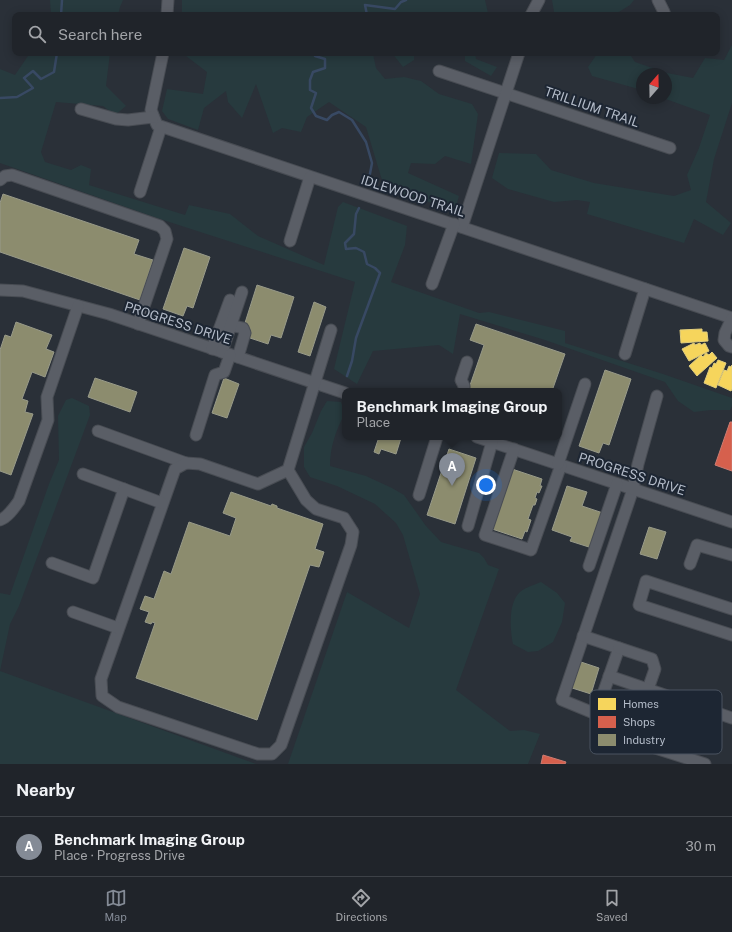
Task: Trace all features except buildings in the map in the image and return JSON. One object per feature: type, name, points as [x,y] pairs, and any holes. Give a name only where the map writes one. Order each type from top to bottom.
[{"type":"street","points":[[167,12],[168,0]]},
{"type":"street","points":[[532,12],[539,0]]},
{"type":"street","points":[[658,0],[664,12]]},
{"type":"street","points":[[140,192],[161,127],[157,125],[151,110],[162,56]]},
{"type":"street","points":[[432,284],[458,226],[506,92],[517,56]]},
{"type":"street","name":"TRILLIUM TRAIL","points":[[438,71],[506,92],[670,148]]},
{"type":"street","points":[[81,108],[116,120],[128,120],[153,116]]},
{"type":"street","name":"IDLEWOOD TRAIL","points":[[161,127],[732,318]]},
{"type":"street","points":[[0,180],[5,176],[12,175],[160,226],[165,231],[167,239],[138,324]]},
{"type":"street","points":[[290,240],[310,177]]},
{"type":"street","points":[[625,354],[646,289]]},
{"type":"street","name":"PROGRESS DRIVE","points":[[0,290],[23,291],[78,306],[138,324],[342,392]]},
{"type":"street","points":[[226,353],[230,328],[242,292]]},
{"type":"street","points":[[196,435],[215,376],[224,372],[230,300]]},
{"type":"street","points":[[0,520],[12,511],[19,501],[48,420],[47,397],[78,306]]},
{"type":"street","points":[[732,318],[725,333],[724,340],[729,346],[732,347]]},
{"type":"street","points":[[226,353],[245,333],[243,328],[234,326],[230,328]]},
{"type":"street","points":[[98,431],[186,462],[200,464],[258,484],[288,470],[331,330]]},
{"type":"street","points":[[464,388],[461,380],[467,362]]},
{"type":"street","points":[[514,449],[485,535],[531,550],[585,384]]},
{"type":"street","points":[[590,712],[562,700],[633,489],[638,464],[657,396]]},
{"type":"street","points":[[419,495],[435,440]]},
{"type":"street","name":"PROGRESS DRIVE","points":[[486,440],[732,522]]},
{"type":"street","points":[[468,526],[492,442]]},
{"type":"street","points":[[186,462],[175,469],[162,503],[101,679],[102,696],[118,707],[258,754],[272,754],[281,745],[350,545],[353,532],[344,518],[316,509],[306,500],[288,470]]},
{"type":"street","points":[[83,474],[162,503]]},
{"type":"street","points":[[590,566],[617,484]]},
{"type":"street","points":[[52,563],[93,578],[124,489]]},
{"type":"street","points":[[690,564],[697,545],[732,555]]},
{"type":"street","points":[[732,609],[646,581],[639,605],[732,635]]},
{"type":"street","points":[[73,612],[118,628]]},
{"type":"street","points":[[583,636],[652,659],[655,669],[648,689]]},
{"type":"street","points":[[604,690],[619,648]]},
{"type":"street","points":[[609,676],[651,690]]},
{"type":"street","points":[[722,715],[732,718]]},
{"type":"street","points":[[674,754],[705,764]]},
{"type":"green space","points":[[50,0],[123,0],[119,12],[51,12]]},
{"type":"green space","points":[[182,0],[485,0],[488,12],[182,12]]},
{"type":"green space","points":[[552,0],[634,0],[630,5],[619,12],[554,12]]},
{"type":"green space","points":[[732,45],[732,103],[714,159],[706,202],[731,223],[723,235],[694,219],[684,243],[587,214],[590,202],[577,200],[554,202],[508,189],[492,178],[499,153],[536,154],[551,170],[594,183],[674,196],[691,190],[687,175],[699,148],[710,115],[672,101],[672,74],[693,78],[705,58],[724,60]]},
{"type":"green space","points":[[28,56],[110,56],[106,86],[126,106],[115,115],[103,106],[56,102],[41,152],[45,162],[71,170],[81,165],[91,169],[89,185],[185,215],[189,205],[230,214],[258,236],[324,265],[338,207],[343,202],[407,226],[405,245],[391,282],[479,313],[489,312],[565,331],[565,343],[663,374],[732,398],[732,406],[730,410],[694,412],[678,401],[665,382],[545,340],[460,314],[453,354],[439,345],[373,351],[357,384],[334,369],[355,282],[157,218],[0,163],[0,69],[15,75]]},
{"type":"green space","points":[[186,56],[373,56],[376,68],[385,79],[404,77],[421,81],[439,94],[472,104],[478,114],[471,164],[445,156],[435,164],[411,163],[408,173],[459,196],[455,210],[386,189],[366,127],[329,102],[307,117],[301,132],[282,128],[273,133],[256,84],[242,118],[228,102],[226,91],[204,108],[198,130],[168,119],[162,111],[167,89],[203,94],[207,72]]},
{"type":"green space","points":[[394,56],[414,56],[414,60],[403,67]]},
{"type":"green space","points":[[465,56],[476,56],[476,59],[497,67],[491,76],[465,61]]},
{"type":"green space","points":[[596,56],[631,56],[635,62],[652,68],[636,68],[636,88],[592,76],[588,67]]},
{"type":"green space","points":[[72,398],[89,406],[90,415],[19,606],[10,624],[0,671],[0,593],[10,595],[49,484],[59,460],[58,416],[66,400]]},
{"type":"green space","points":[[327,401],[341,402],[342,420],[334,439],[330,466],[366,476],[404,495],[426,526],[441,542],[479,553],[488,565],[499,569],[456,690],[510,731],[524,730],[540,734],[528,764],[288,764],[347,592],[409,628],[420,594],[403,535],[396,523],[375,504],[337,486],[310,477],[304,467],[304,447],[312,433]]},
{"type":"green space","points":[[541,582],[557,593],[565,603],[562,622],[553,642],[538,651],[528,652],[513,644],[511,616],[513,603],[520,592],[527,587]]},
{"type":"green space","points":[[0,671],[256,764],[0,764]]},
{"type":"waterway","points":[[61,12],[62,0]]},
{"type":"waterway","points":[[366,12],[365,5],[395,9],[401,2],[406,0]]},
{"type":"waterway","points":[[0,98],[17,97],[33,88],[24,78],[33,71],[41,79],[54,72],[57,56]]},
{"type":"waterway","points":[[315,56],[325,59],[325,68],[313,72],[310,80],[310,90],[316,93],[311,108],[316,116],[327,120],[332,115],[339,112],[352,120],[366,142],[372,163],[369,179]]},
{"type":"waterway","points":[[347,376],[352,361],[356,338],[380,273],[375,268],[367,264],[364,252],[356,248],[346,249],[345,243],[354,234],[356,214],[359,208]]},
{"type":"place","name":"Benchmark Imaging Group","points":[[452,486]]}]
